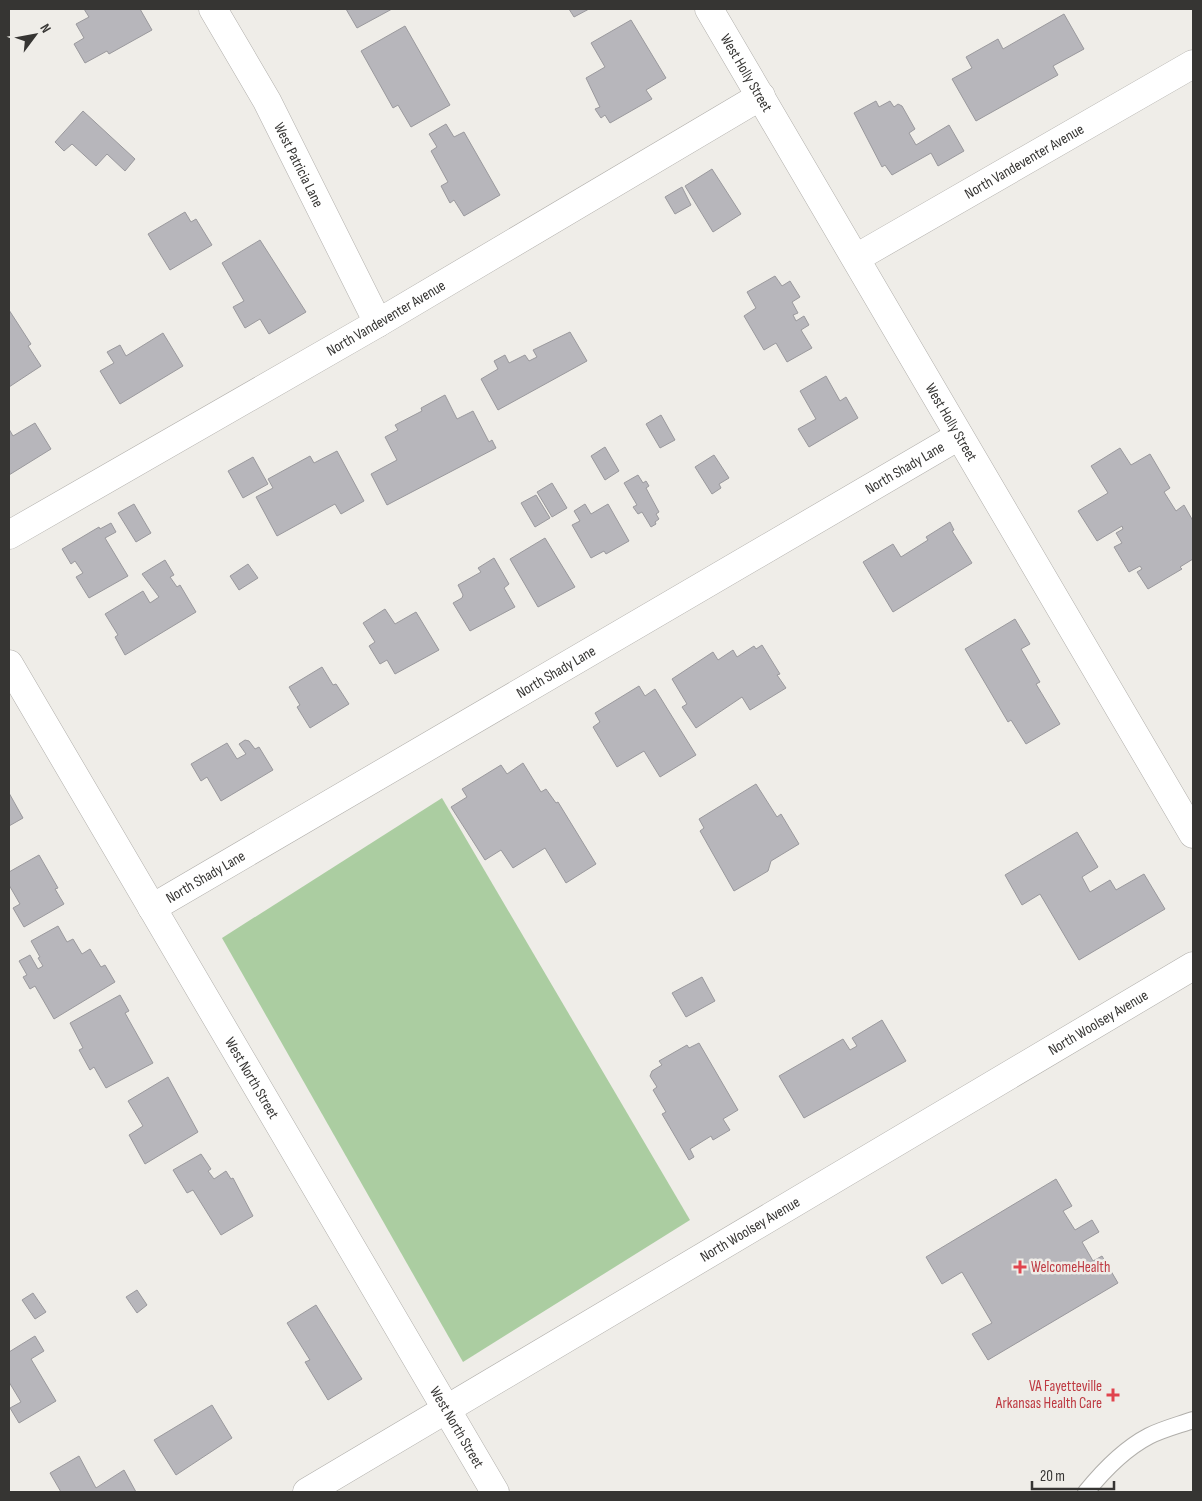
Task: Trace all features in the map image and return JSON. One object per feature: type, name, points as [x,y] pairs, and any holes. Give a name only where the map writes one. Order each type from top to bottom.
[{"type":"street","name":"West Patricia Lane","points":[[213,9],[267,100],[378,322]]},
{"type":"street","name":"West Holly Street","points":[[709,9],[1193,834]]},
{"type":"street","name":"North Vandeventer Avenue","points":[[856,258],[1193,64]]},
{"type":"street","name":"North Vandeventer Avenue","points":[[9,535],[378,322],[760,96]]},
{"type":"street","name":"North Shady Lane","points":[[152,908],[959,436]]},
{"type":"street","name":"West North Street","points":[[12,679],[152,908],[495,1492]]},
{"type":"street","name":"North Woolsey Avenue","points":[[307,1492],[1193,966]]},
{"type":"lane","points":[[1086,1492],[1101,1473],[1132,1447],[1150,1435],[1193,1420]]},
{"type":"green space","points":[[442,798],[690,1220],[463,1362],[222,938]]},
{"type":"building","points":[[84,9],[140,9],[152,30],[109,54],[107,51],[85,63],[74,44],[84,38],[76,24],[89,17]]},
{"type":"building","points":[[346,9],[392,9],[357,28]]},
{"type":"building","points":[[569,9],[589,9],[574,17]]},
{"type":"building","points":[[1064,14],[1084,49],[1053,66],[1058,75],[976,121],[952,79],[972,68],[966,57],[998,39],[1003,49]]},
{"type":"building","points":[[631,20],[666,78],[646,90],[652,99],[610,123],[605,115],[601,118],[595,109],[600,107],[586,78],[605,67],[591,43]]},
{"type":"building","points":[[405,26],[450,105],[411,127],[398,105],[393,108],[361,51]]},
{"type":"building","points":[[876,101],[879,107],[890,101],[894,107],[898,104],[902,106],[915,129],[909,133],[916,145],[949,125],[964,151],[938,166],[931,153],[892,175],[885,165],[882,167],[854,113]]},
{"type":"building","points":[[83,111],[135,159],[125,171],[107,154],[96,166],[72,144],[64,151],[55,142]]},
{"type":"building","points":[[446,124],[454,137],[464,132],[500,195],[464,216],[454,200],[450,203],[441,186],[448,182],[431,151],[437,147],[429,134]]},
{"type":"building","points":[[712,169],[741,214],[713,232],[685,186]]},
{"type":"building","points":[[682,187],[691,205],[675,214],[665,197]]},
{"type":"building","points":[[185,212],[191,222],[196,219],[212,245],[170,270],[148,234]]},
{"type":"building","points":[[260,240],[306,312],[269,334],[260,319],[245,328],[233,307],[244,301],[222,263]]},
{"type":"building","points":[[775,276],[782,286],[790,281],[800,297],[792,302],[798,313],[793,315],[796,321],[804,316],[809,325],[801,330],[812,348],[787,362],[776,343],[764,350],[744,316],[756,308],[747,292]]},
{"type":"building","points":[[9,310],[31,344],[28,346],[41,366],[9,387]]},
{"type":"building","points":[[570,332],[587,361],[498,410],[481,379],[498,369],[494,361],[505,355],[509,363],[525,355],[529,361],[537,357],[533,350]]},
{"type":"building","points":[[163,333],[183,366],[120,404],[100,371],[114,363],[107,352],[120,345],[126,356]]},
{"type":"building","points":[[826,376],[840,401],[846,397],[858,418],[809,447],[798,429],[816,419],[800,391]]},
{"type":"building","points":[[445,395],[457,419],[473,411],[489,442],[492,440],[496,448],[387,505],[371,474],[397,460],[385,437],[398,430],[395,425],[422,411],[421,408]]},
{"type":"building","points":[[661,415],[675,440],[660,448],[646,424]]},
{"type":"building","points":[[35,423],[51,449],[9,475],[9,429],[13,436]]},
{"type":"building","points":[[605,447],[619,471],[605,480],[591,456]]},
{"type":"building","points":[[1120,448],[1131,465],[1150,454],[1170,488],[1164,492],[1176,511],[1184,505],[1193,521],[1193,559],[1180,567],[1182,569],[1148,589],[1137,572],[1142,569],[1140,566],[1129,572],[1114,547],[1122,543],[1116,533],[1123,529],[1122,526],[1097,541],[1078,511],[1108,493],[1091,466]]},
{"type":"building","points":[[337,451],[364,501],[341,514],[335,504],[277,536],[256,497],[273,488],[268,479],[310,456],[314,463]]},
{"type":"building","points":[[714,455],[729,478],[719,484],[721,488],[712,494],[695,467]]},
{"type":"building","points":[[253,457],[268,484],[243,498],[228,471]]},
{"type":"building","points":[[638,475],[643,483],[646,481],[649,486],[646,488],[659,512],[656,514],[659,519],[651,527],[642,512],[638,514],[633,507],[637,505],[624,483]]},
{"type":"building","points":[[552,483],[567,508],[552,517],[537,492]]},
{"type":"building","points":[[536,495],[550,518],[535,527],[521,503]]},
{"type":"building","points":[[134,504],[151,533],[136,542],[118,513]]},
{"type":"building","points":[[585,504],[591,514],[608,504],[629,541],[606,554],[604,551],[591,558],[572,525],[580,521],[574,511]]},
{"type":"building","points":[[950,522],[954,530],[952,531],[972,563],[893,612],[863,562],[893,544],[901,557],[928,540],[926,537]]},
{"type":"building","points":[[111,523],[116,532],[105,538],[128,576],[89,598],[76,577],[83,573],[75,561],[71,564],[62,549],[99,527],[100,529]]},
{"type":"building","points":[[545,538],[575,587],[538,607],[510,559]]},
{"type":"building","points":[[494,558],[509,584],[504,588],[515,607],[470,631],[453,603],[462,598],[463,595],[458,585],[481,572],[478,568]]},
{"type":"building","points":[[165,560],[174,575],[170,577],[177,587],[180,585],[196,612],[125,655],[115,637],[118,635],[105,614],[143,591],[150,603],[159,597],[142,574]]},
{"type":"building","points":[[248,564],[258,578],[239,590],[230,576]]},
{"type":"building","points":[[385,609],[395,624],[416,612],[439,650],[395,674],[387,660],[380,664],[369,646],[375,642],[363,623]]},
{"type":"building","points":[[1015,619],[1030,644],[1021,649],[1040,682],[1036,684],[1060,724],[1026,744],[1011,720],[1008,722],[965,649]]},
{"type":"building","points":[[762,645],[780,674],[777,675],[786,688],[750,710],[742,697],[696,728],[682,707],[687,704],[672,679],[713,652],[718,660],[733,650],[737,657],[754,646],[756,649]]},
{"type":"building","points":[[322,667],[333,685],[336,684],[349,704],[310,728],[297,707],[300,705],[289,687]]},
{"type":"building","points":[[639,686],[645,696],[655,689],[696,755],[660,777],[644,751],[617,767],[593,727],[600,722],[595,713]]},
{"type":"building","points":[[245,740],[249,741],[255,749],[259,747],[273,770],[221,801],[207,777],[201,781],[191,764],[227,743],[237,759],[246,754],[239,744]]},
{"type":"building","points":[[523,763],[541,792],[546,789],[556,803],[558,802],[596,864],[566,883],[545,848],[513,868],[501,850],[485,860],[451,807],[467,797],[462,789],[501,765],[507,774]]},
{"type":"building","points":[[756,784],[777,817],[781,814],[799,844],[771,861],[768,871],[734,891],[700,831],[704,828],[699,819]]},
{"type":"building","points":[[9,793],[23,818],[9,826]]},
{"type":"building","points":[[1077,832],[1098,867],[1082,877],[1090,892],[1110,880],[1116,890],[1144,874],[1165,909],[1079,960],[1040,894],[1022,905],[1005,875]]},
{"type":"building","points":[[39,855],[58,888],[55,889],[64,904],[24,927],[13,908],[20,904],[9,885],[9,872]]},
{"type":"building","points":[[58,926],[67,942],[73,939],[82,954],[90,949],[101,967],[105,965],[115,982],[54,1019],[35,986],[30,989],[23,977],[27,975],[19,961],[30,955],[38,969],[43,966],[31,941]]},
{"type":"building","points":[[702,977],[715,1001],[686,1017],[672,993]]},
{"type":"building","points":[[120,995],[129,1011],[125,1013],[153,1063],[106,1088],[94,1067],[90,1070],[79,1050],[83,1048],[70,1023]]},
{"type":"building","points":[[882,1020],[906,1061],[804,1118],[779,1076],[843,1039],[850,1050],[857,1046],[852,1038]]},
{"type":"building","points":[[699,1043],[738,1110],[723,1119],[730,1130],[713,1140],[711,1136],[690,1149],[694,1157],[689,1160],[662,1114],[666,1112],[653,1090],[657,1087],[650,1076],[652,1071],[662,1065],[659,1061],[687,1045],[689,1048]]},
{"type":"building","points":[[168,1077],[198,1132],[145,1164],[129,1135],[143,1126],[128,1101]]},
{"type":"building","points":[[201,1154],[211,1169],[208,1171],[214,1179],[226,1171],[231,1179],[233,1178],[253,1216],[221,1235],[193,1190],[187,1193],[173,1170]]},
{"type":"building","name":"WelcomeHealth","points":[[1056,1179],[1072,1206],[1063,1211],[1075,1230],[1092,1220],[1099,1232],[1082,1242],[1093,1261],[1102,1256],[1118,1283],[988,1360],[972,1334],[992,1323],[962,1272],[942,1284],[926,1257]]},
{"type":"building","points":[[137,1290],[147,1305],[137,1313],[126,1297]]},
{"type":"building","points":[[33,1293],[46,1312],[35,1319],[22,1300]]},
{"type":"building","points":[[316,1305],[362,1379],[328,1400],[305,1362],[310,1360],[287,1323]]},
{"type":"building","points":[[35,1336],[44,1351],[31,1359],[56,1401],[19,1423],[10,1408],[21,1402],[9,1382],[9,1352]]},
{"type":"building","points":[[212,1405],[232,1438],[176,1475],[154,1440]]},
{"type":"building","points":[[79,1456],[96,1488],[124,1470],[136,1492],[61,1492],[50,1473]]},
{"type":"place","name":"WelcomeHealth","points":[[1020,1267]]},
{"type":"place","name":"VA Fayetteville Arkansas Health Care","points":[[1113,1395]]}]
